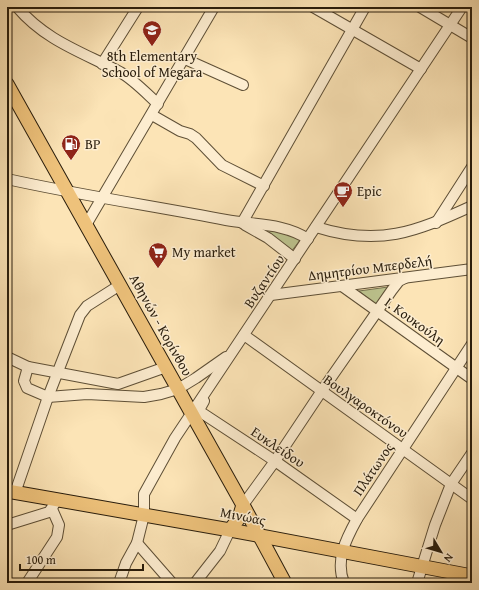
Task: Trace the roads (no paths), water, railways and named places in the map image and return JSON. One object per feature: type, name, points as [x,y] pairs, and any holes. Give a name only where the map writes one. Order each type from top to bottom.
[{"type":"main road","name":"Αθηνών - Κορίνθου","points":[[7,84],[243,505],[284,583]]},
{"type":"main road","name":"Μινώας","points":[[11,492],[55,505],[144,515],[472,576]]},
{"type":"main road","points":[[230,530],[239,518],[243,505]]},
{"type":"street","points":[[17,7],[42,31],[67,48],[102,64],[133,81],[158,104]]},
{"type":"street","points":[[102,64],[138,7]]},
{"type":"street","points":[[86,225],[185,59],[214,7]]},
{"type":"street","points":[[313,7],[421,69]]},
{"type":"street","points":[[242,223],[365,7]]},
{"type":"street","points":[[420,7],[451,24],[472,38]]},
{"type":"street","name":"Βυζαντίου","points":[[119,583],[126,563],[137,543],[144,515],[144,494],[176,438],[462,7]]},
{"type":"street","points":[[185,59],[243,85]]},
{"type":"street","points":[[152,115],[180,131],[190,134],[196,138],[222,165],[264,186]]},
{"type":"street","points":[[436,222],[472,167]]},
{"type":"street","points":[[7,179],[242,223],[287,229],[308,239]]},
{"type":"street","points":[[316,227],[334,233],[365,237],[410,232],[472,206]]},
{"type":"street","points":[[242,223],[268,238],[295,258]]},
{"type":"street","name":"Δημητρίου Μπερδελή","points":[[271,295],[472,269]]},
{"type":"street","points":[[243,505],[399,281],[405,278]]},
{"type":"street","points":[[11,492],[80,315],[88,306],[120,285]]},
{"type":"street","name":"Ι. Κουκούλη","points":[[342,286],[472,379]]},
{"type":"street","name":"Βουλγαροκτόνου","points":[[244,335],[321,392],[472,499]]},
{"type":"street","name":"Πλάτωνος","points":[[341,551],[357,519],[472,344]]},
{"type":"street","points":[[28,367],[24,381],[27,388],[48,397],[87,394],[144,396],[161,394],[178,389],[216,365],[235,349]]},
{"type":"street","points":[[7,357],[28,367],[118,384],[166,367]]},
{"type":"street","name":"Ευκλείδου","points":[[206,393],[206,398],[199,410],[202,413],[275,461],[357,519]]},
{"type":"street","points":[[417,583],[435,525],[451,484],[472,453]]},
{"type":"street","points":[[7,525],[49,512],[55,505]]},
{"type":"street","points":[[27,583],[57,537],[59,525],[55,505]]},
{"type":"street","points":[[195,583],[220,551],[230,530]]},
{"type":"street","points":[[137,543],[172,583]]},
{"type":"street","points":[[341,551],[342,577],[344,583]]},
{"type":"place","name":"8th Elementary School of Megara","points":[[152,47]]},
{"type":"place","name":"BP","points":[[71,161]]},
{"type":"place","name":"Epic","points":[[343,208]]},
{"type":"place","name":"My market","points":[[158,269]]}]
